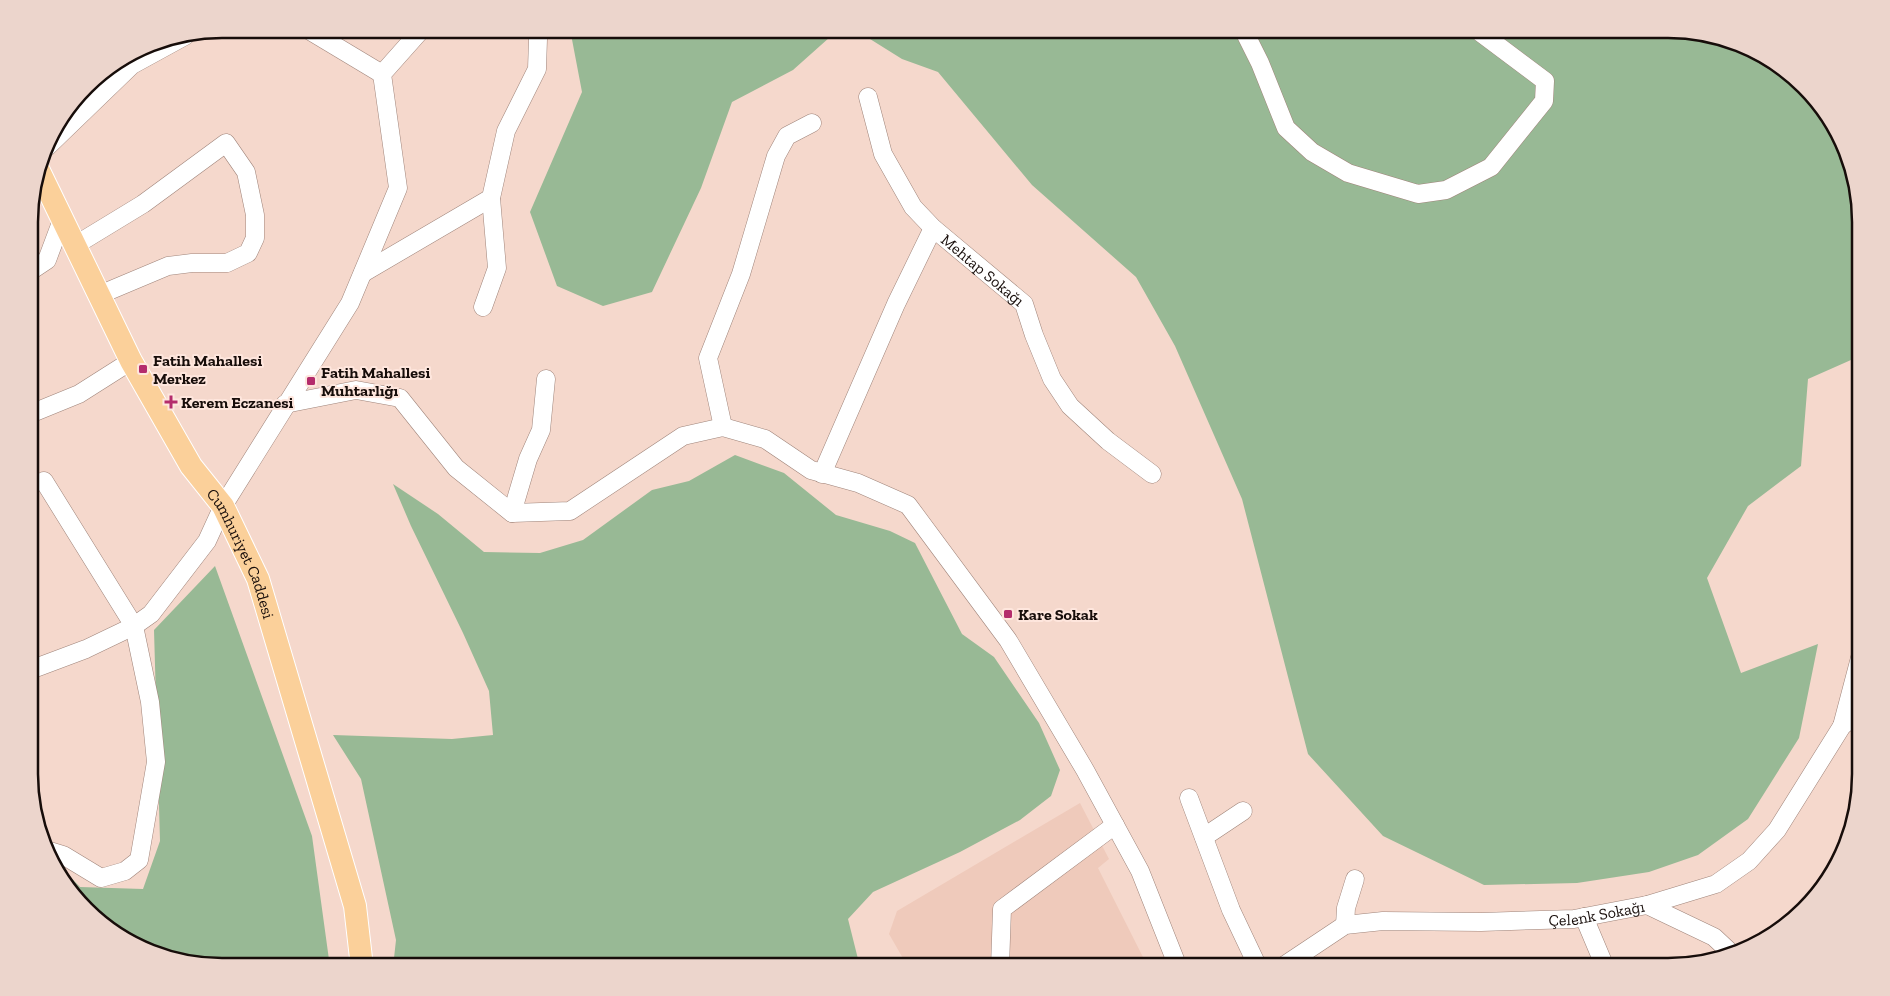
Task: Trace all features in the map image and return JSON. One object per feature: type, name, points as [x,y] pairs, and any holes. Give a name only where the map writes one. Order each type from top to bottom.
[{"type":"main road","name":"Cumhuriyet Caddesi","points":[[43,179],[131,361],[191,466],[223,506],[258,578],[355,906],[361,958]]},
{"type":"street","points":[[323,38],[382,74]]},
{"type":"street","points":[[38,667],[86,649],[134,626],[151,614],[208,542],[223,506],[350,303],[398,188],[382,74],[414,38]]},
{"type":"street","points":[[483,307],[497,268],[491,198],[506,130],[537,69],[538,38]]},
{"type":"street","points":[[1248,38],[1260,63],[1286,128],[1312,152],[1348,173],[1418,194],[1446,190],[1491,167],[1544,101],[1545,81],[1487,38]]},
{"type":"street","points":[[58,136],[132,65],[167,46]]},
{"type":"street","name":"Mehtap Sokağı","points":[[868,97],[883,154],[913,207],[933,228],[1024,304],[1052,379],[1070,406],[1108,442],[1152,474]]},
{"type":"street","points":[[724,427],[708,358],[742,274],[776,156],[787,136],[812,123]]},
{"type":"street","points":[[74,246],[143,204],[226,143],[246,172],[255,215],[255,238],[248,252],[227,263],[192,263],[168,266],[99,295]]},
{"type":"street","points":[[362,274],[491,198]]},
{"type":"street","points":[[38,266],[47,260],[62,220]]},
{"type":"street","points":[[822,474],[896,304],[933,228]]},
{"type":"street","points":[[38,411],[79,394],[131,361]]},
{"type":"street","points":[[512,513],[528,459],[541,430],[546,378]]},
{"type":"street","points":[[286,404],[356,390],[400,398],[456,468],[512,513],[570,511],[684,436],[724,427],[765,440],[811,470],[858,483],[908,505],[1008,640],[1085,770],[1140,871],[1174,958]]},
{"type":"street","points":[[44,481],[134,626],[150,702],[156,762],[138,860],[126,871],[101,878],[63,855],[55,852]]},
{"type":"street","name":"Çelenk Sokağı","points":[[1296,958],[1345,925],[1383,921],[1481,922],[1574,919],[1647,905],[1716,884],[1749,861],[1777,830],[1842,726],[1852,688]]},
{"type":"street","name":"Çelenk Sokağı","points":[[1842,726],[1852,718]]},
{"type":"street","points":[[1189,798],[1231,910],[1254,958]]},
{"type":"street","points":[[1204,837],[1243,811]]},
{"type":"street","points":[[1000,958],[1002,909],[1115,825]]},
{"type":"street","points":[[1345,925],[1346,908],[1355,879]]},
{"type":"street","points":[[1647,905],[1714,938],[1727,949]]},
{"type":"street","points":[[1584,917],[1600,958]]},
{"type":"shaded area","points":[[1080,803],[1109,859],[1098,868],[1143,958],[903,958],[889,934],[897,911]]},
{"type":"green space","points":[[572,38],[829,38],[793,70],[732,102],[701,188],[652,292],[603,306],[557,286],[530,212],[582,92]]},
{"type":"green space","points":[[868,38],[1680,38],[1728,47],[1750,56],[1771,69],[1799,91],[1821,119],[1834,140],[1843,162],[1849,186],[1852,210],[1852,360],[1808,379],[1801,466],[1748,506],[1707,578],[1741,673],[1818,644],[1799,738],[1748,819],[1698,855],[1649,872],[1577,883],[1484,885],[1383,836],[1308,754],[1242,499],[1175,346],[1136,277],[1032,185],[938,72],[902,59]]},
{"type":"green space","points":[[735,455],[784,473],[836,515],[890,531],[915,543],[962,634],[994,657],[1039,723],[1060,770],[1051,796],[1020,820],[960,852],[873,892],[848,919],[858,958],[394,958],[396,940],[361,779],[333,735],[452,739],[493,735],[489,691],[393,484],[438,514],[484,552],[540,553],[583,540],[652,490],[689,481]]},
{"type":"green space","points":[[215,566],[312,836],[329,958],[210,958],[162,949],[140,940],[100,913],[83,896],[66,873],[80,887],[143,889],[160,841],[154,630]]},
{"type":"place","name":"Fatih Mahallesi Merkez","points":[[143,369]]},
{"type":"place","name":"Fatih Mahallesi Muhtarlığı","points":[[311,381]]},
{"type":"place","name":"Kerem Eczanesi","points":[[171,402]]},
{"type":"place","name":"Kare Sokak","points":[[1008,614]]}]
